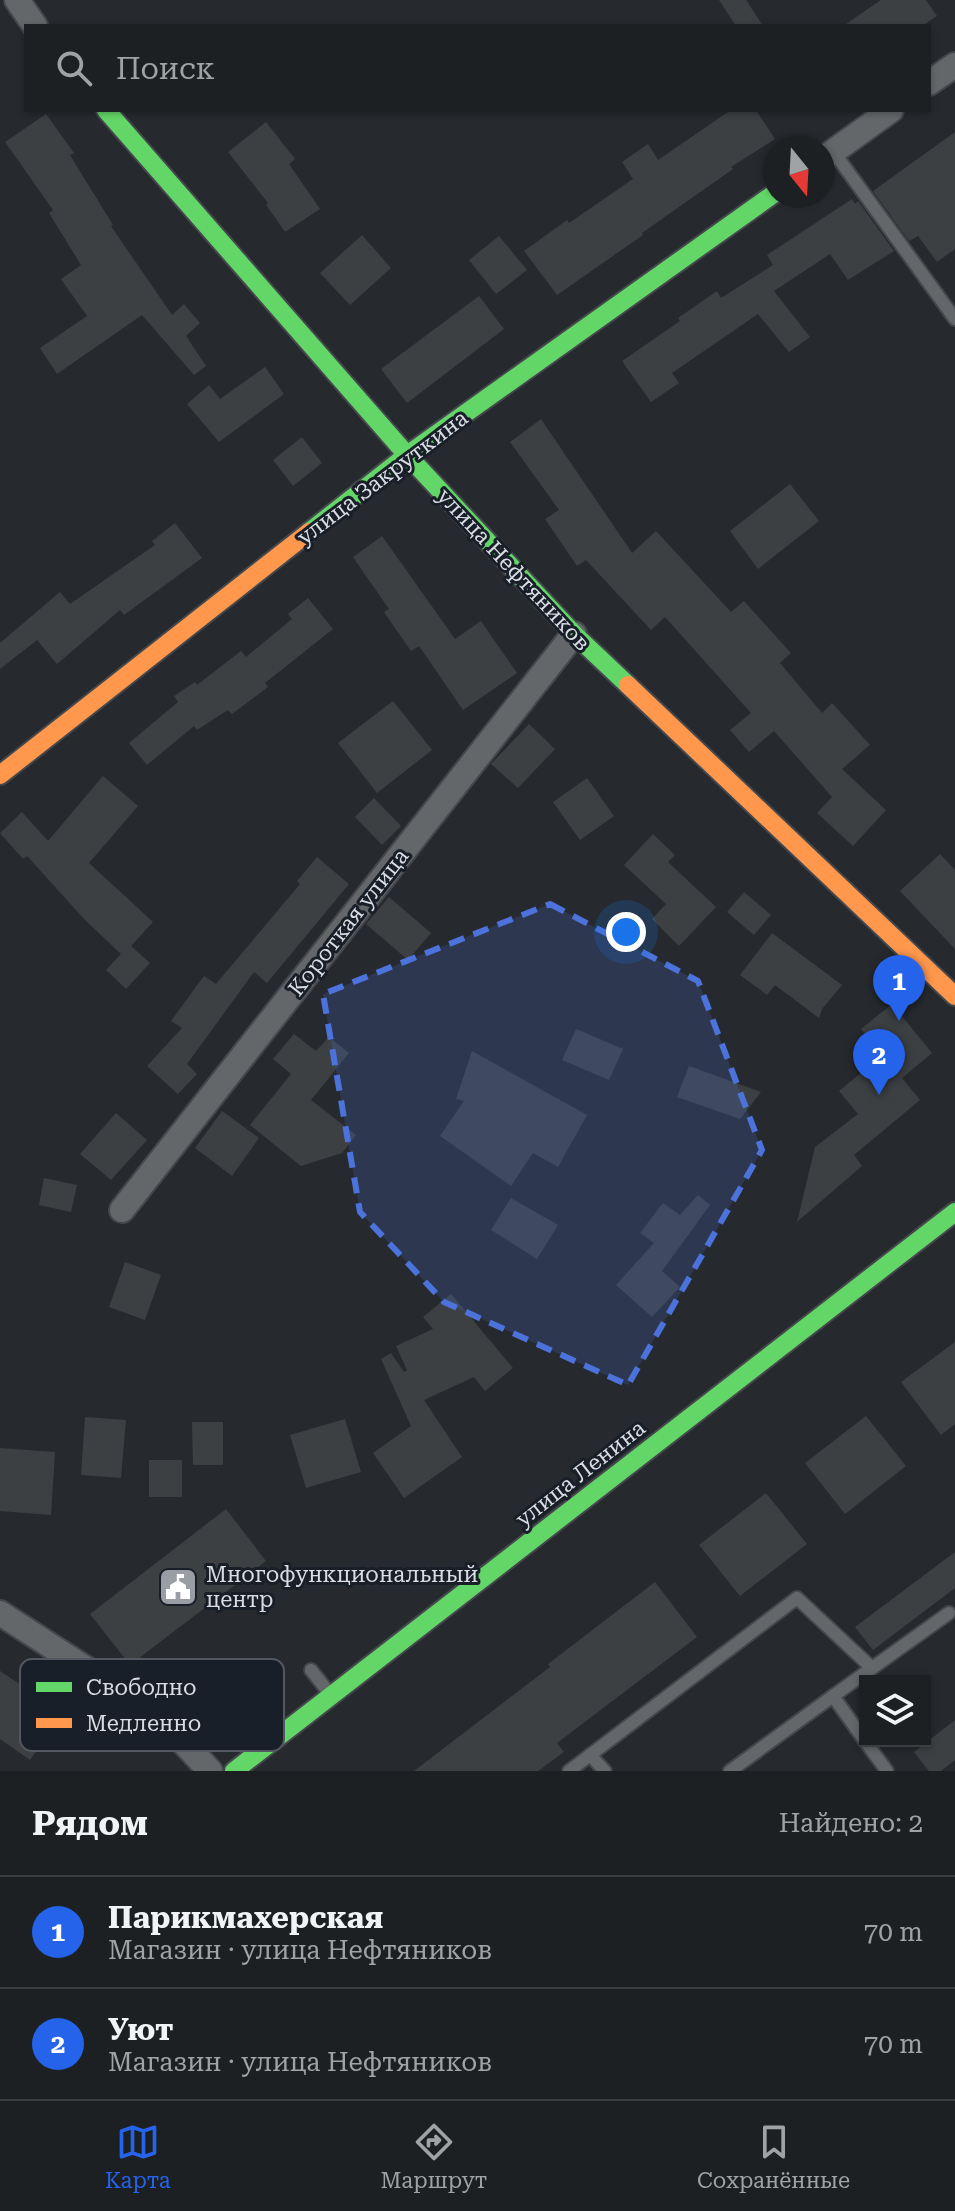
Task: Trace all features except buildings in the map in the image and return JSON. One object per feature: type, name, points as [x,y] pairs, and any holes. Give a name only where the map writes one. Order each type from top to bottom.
[{"type":"street","points":[[17,0],[34,24]]},
{"type":"street","points":[[931,82],[955,65]]},
{"type":"street","name":"улица Нефтяников","points":[[108,112],[407,455],[574,634],[955,996]]},
{"type":"street","points":[[835,150],[888,112]]},
{"type":"street","name":"улица Закруткина","points":[[0,775],[407,455],[763,202]]},
{"type":"street","name":"Короткая улица","points":[[122,1210],[574,634]]},
{"type":"street","name":"улица Ленина","points":[[284,1733],[950,1225]]},
{"type":"street","points":[[0,1613],[71,1659]]},
{"type":"street","points":[[191,1751],[210,1771]]},
{"type":"street","name":"улица Ленина","points":[[234,1771],[260,1751]]},
{"type":"lane","points":[[835,164],[955,319]]},
{"type":"lane","points":[[569,1771],[797,1598],[872,1668]]},
{"type":"lane","points":[[730,1771],[949,1613]]},
{"type":"lane","points":[[311,1670],[332,1696]]},
{"type":"lane","points":[[833,1696],[859,1733]]},
{"type":"lane","points":[[869,1747],[887,1771]]},
{"type":"lane","points":[[590,1755],[605,1771]]},
{"type":"highlighted area","points":[[550,904],[698,981],[762,1150],[628,1385],[444,1302],[360,1212],[323,994]]},
{"type":"traffic: fast","points":[[108,112],[407,455],[574,634],[628,685]]},
{"type":"traffic: fast","points":[[309,532],[407,455],[763,202]]},
{"type":"traffic: fast","points":[[284,1732],[955,1212]]},
{"type":"traffic: fast","points":[[234,1771],[260,1751]]},
{"type":"traffic: slow","points":[[0,775],[309,532]]},
{"type":"traffic: slow","points":[[628,685],[955,996]]},
{"type":"place","name":"Парикмахерская","points":[[899,1021]]},
{"type":"place","name":"Уют","points":[[879,1095]]},
{"type":"place","name":"Многофункциональный центр","points":[[178,1587]]}]
